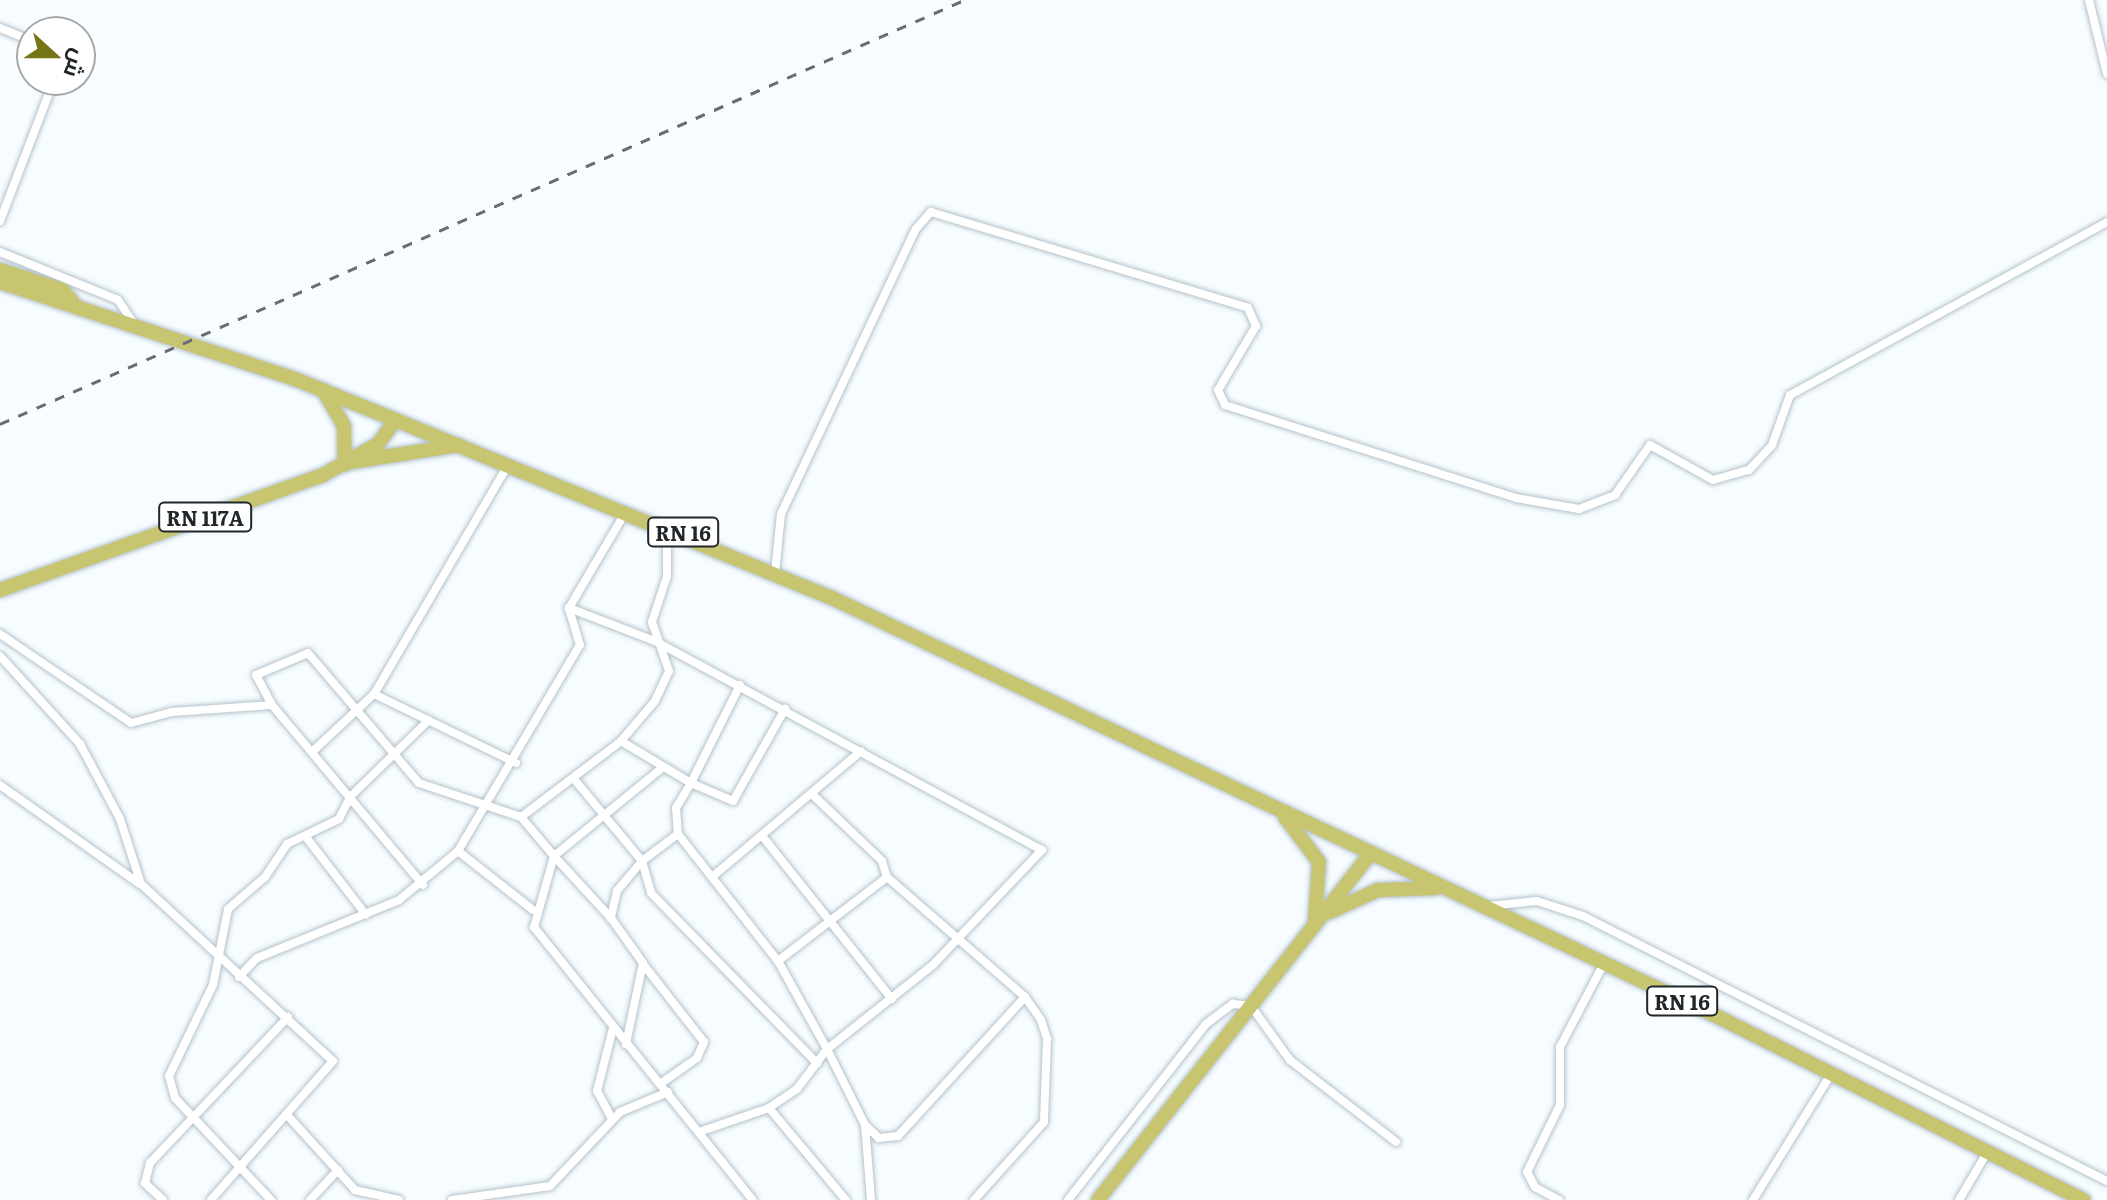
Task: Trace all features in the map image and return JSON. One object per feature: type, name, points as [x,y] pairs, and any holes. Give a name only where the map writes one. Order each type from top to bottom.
[{"type":"main road","name":"RN 16","points":[[0,270],[62,290],[72,301]]},
{"type":"main road","name":"RN 16","points":[[0,282],[72,301],[323,389],[395,421],[667,525],[1371,853],[1831,1074],[2084,1200]]},
{"type":"main road","points":[[323,389],[344,426],[348,463],[459,445]]},
{"type":"main road","name":"RN 117A","points":[[0,590],[348,463],[385,438],[395,421]]},
{"type":"main road","points":[[1276,808],[1319,862],[1322,891],[1313,925]]},
{"type":"main road","points":[[1098,1200],[1371,853]]},
{"type":"main road","points":[[1313,925],[1378,890],[1443,888]]},
{"type":"street","points":[[2089,0],[2107,74]]},
{"type":"street","points":[[0,221],[48,96]]},
{"type":"street","points":[[775,573],[781,514],[916,229],[931,212],[1248,308],[1256,326],[1218,390],[1225,405],[1516,498],[1579,509],[1615,495],[1650,445],[1713,480],[1733,479],[1764,456],[1790,395],[2107,222]]},
{"type":"street","points":[[0,252],[118,300],[133,322]]},
{"type":"street","points":[[312,752],[374,694],[508,464]]},
{"type":"street","points":[[239,977],[257,958],[366,915],[423,885],[458,851],[516,763],[580,645],[569,608],[627,510]]},
{"type":"street","points":[[521,817],[621,741],[669,671],[655,641],[655,602],[668,567],[667,525]]},
{"type":"street","points":[[569,608],[655,641],[1042,850],[955,941],[892,999],[827,1049],[817,1063],[769,1108],[702,1131]]},
{"type":"street","points":[[0,634],[131,723],[272,705]]},
{"type":"street","points":[[423,885],[272,705],[256,675],[303,652],[391,756],[437,793],[492,803],[521,817],[611,918],[704,1042],[697,1058],[660,1084]]},
{"type":"street","points":[[0,656],[80,744],[120,819],[141,884]]},
{"type":"street","points":[[740,685],[676,808],[678,834],[778,961],[865,1125],[879,1138],[898,1136],[1025,997]]},
{"type":"street","points":[[374,694],[516,763]]},
{"type":"street","points":[[621,741],[691,783],[733,801],[785,709]]},
{"type":"street","points":[[271,1200],[194,1117],[168,1080],[211,990],[228,909],[265,877],[287,844],[339,819],[350,797],[429,720]]},
{"type":"street","points":[[712,877],[814,796],[861,751]]},
{"type":"street","points":[[663,767],[603,812],[554,856],[533,910],[534,927],[626,1044],[702,1131],[753,1200]]},
{"type":"street","points":[[574,779],[642,861],[651,893],[817,1063]]},
{"type":"street","points":[[0,785],[141,884],[216,959],[288,1017],[333,1064],[211,1200]]},
{"type":"street","points":[[814,796],[882,861],[887,877],[955,941],[1025,997],[1047,1039],[1044,1122],[974,1200]]},
{"type":"street","points":[[611,918],[617,891],[642,861],[678,834]]},
{"type":"street","points":[[306,837],[366,915]]},
{"type":"street","points":[[763,837],[826,924],[892,999]]},
{"type":"street","points":[[458,851],[533,910]]},
{"type":"street","points":[[778,961],[887,877]]},
{"type":"street","points":[[1483,907],[1537,901],[1583,916],[2107,1181]]},
{"type":"street","points":[[626,1044],[643,963]]},
{"type":"street","points":[[1559,1200],[1535,1187],[1527,1172],[1560,1105],[1560,1047],[1603,965]]},
{"type":"street","points":[[1068,1200],[1206,1024],[1233,1004],[1251,1006],[1290,1060],[1396,1142]]},
{"type":"street","points":[[163,1200],[145,1173],[288,1017]]},
{"type":"street","points":[[612,1119],[597,1091],[613,1028]]},
{"type":"street","points":[[1753,1200],[1831,1074]]},
{"type":"street","points":[[452,1200],[550,1186],[612,1119],[668,1092]]},
{"type":"street","points":[[769,1108],[842,1199]]},
{"type":"street","points":[[288,1116],[355,1190],[399,1200]]},
{"type":"street","points":[[865,1125],[871,1200]]},
{"type":"street","points":[[1959,1200],[1988,1151]]},
{"type":"street","points":[[310,1200],[338,1170]]},
{"type":"street","points":[[355,1190],[355,1200]]},
{"type":"railway","points":[[0,424],[964,0]]}]
